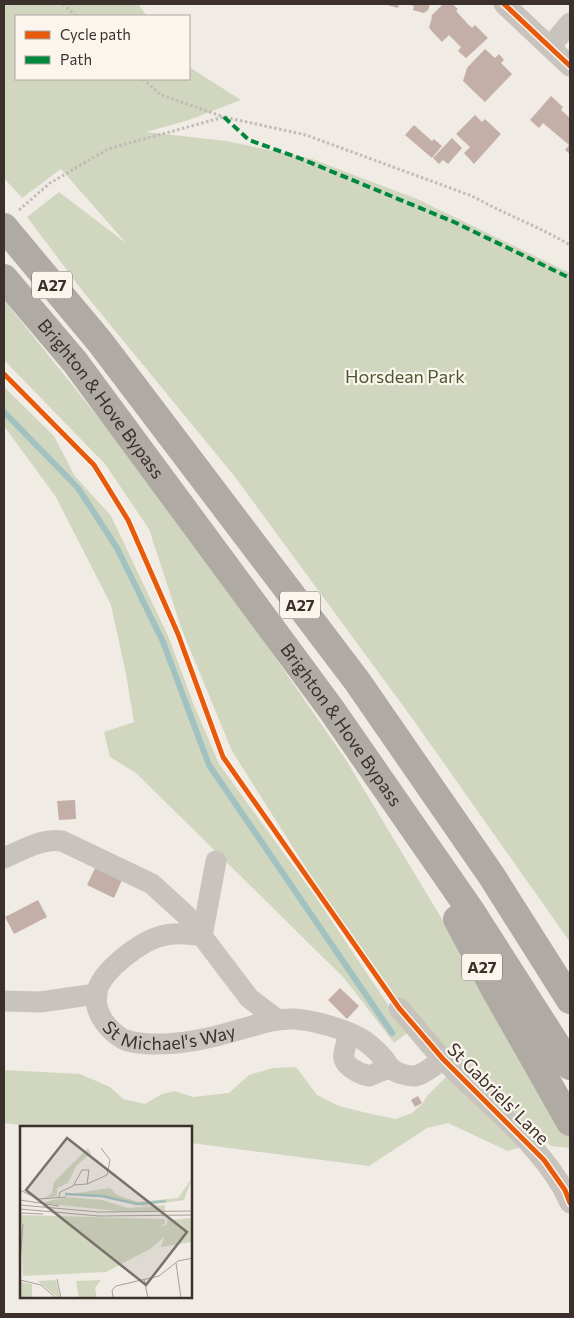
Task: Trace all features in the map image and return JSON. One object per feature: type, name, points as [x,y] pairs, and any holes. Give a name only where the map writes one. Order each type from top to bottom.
[{"type":"highway","name":"Brighton & Hove Bypass","points":[[10,219],[100,342],[357,680],[491,875],[570,1000]]},
{"type":"highway","name":"Brighton & Hove Bypass","points":[[4,278],[81,370],[331,708],[471,911],[570,1066]]},
{"type":"highway","name":"A27","points":[[399,809],[494,988],[570,1122]]},
{"type":"highway","name":"A27","points":[[491,875],[570,974]]},
{"type":"street","points":[[504,4],[570,66]]},
{"type":"street","points":[[550,47],[570,23]]},
{"type":"street","name":"St Michael's Way","points":[[4,858],[39,843],[50,840],[62,841],[152,884],[187,916],[249,998],[278,1020]]},
{"type":"street","points":[[202,936],[216,861]]},
{"type":"street","name":"St Michael's Way","points":[[202,936],[182,933],[168,934],[155,938],[124,957],[108,974],[98,988],[97,996],[98,1009],[104,1022],[112,1032],[125,1040],[136,1043],[166,1045],[207,1039],[278,1020],[295,1019],[349,1033],[365,1041],[376,1050],[392,1069]]},
{"type":"street","points":[[5,1001],[40,1002],[88,995],[97,996]]},
{"type":"street","name":"St Gabriels' Lane","points":[[399,1008],[442,1059],[544,1160],[565,1190],[570,1203]]},
{"type":"street","points":[[349,1033],[343,1056],[346,1063],[369,1076],[386,1069],[392,1069],[415,1076],[442,1059]]},
{"type":"path","points":[[63,4],[75,15]]},
{"type":"path","points":[[144,80],[161,95],[224,117],[306,135],[472,196],[494,208],[549,232],[570,245]]},
{"type":"path","points":[[10,219],[50,183],[108,149],[224,117]]},
{"type":"green space","name":"Horsdean Park","points":[[4,4],[138,4],[146,15],[15,15],[15,80],[190,80],[190,68],[241,100],[189,120],[146,132],[226,141],[312,159],[417,199],[570,273],[570,942],[412,718],[235,477],[85,294],[27,217],[59,192],[126,243],[61,169],[22,198],[4,178]]},
{"type":"green space","points":[[4,300],[114,437],[232,595],[346,760],[570,1131],[570,1148],[551,1146],[468,1072],[394,997],[311,876],[232,751],[182,630],[149,529],[105,464],[4,360]]},
{"type":"green space","points":[[4,387],[54,436],[74,475],[111,516],[169,638],[193,703],[219,764],[315,896],[407,1033],[394,1043],[345,979],[136,773],[110,757],[104,732],[134,722],[111,605],[56,497],[4,426]]},
{"type":"green space","points":[[296,1067],[317,1095],[339,1106],[396,1119],[412,1113],[448,1075],[521,1147],[508,1151],[448,1123],[427,1128],[369,1166],[192,1143],[192,1126],[32,1126],[4,1123],[4,1070],[80,1074],[110,1087],[123,1099],[145,1104],[162,1094],[175,1091],[193,1097],[229,1093],[249,1075],[273,1068]]},
{"type":"building","points":[[384,4],[399,4],[398,8]]},
{"type":"building","points":[[407,4],[430,4],[428,10],[424,13],[413,10],[414,6]]},
{"type":"building","points":[[443,4],[452,4],[472,28],[475,25],[488,38],[466,58],[458,51],[461,47],[449,35],[442,42],[429,28],[431,16]]},
{"type":"building","points":[[485,49],[495,58],[499,54],[504,60],[501,63],[512,74],[485,102],[463,81],[467,68]]},
{"type":"building","points":[[551,96],[563,107],[561,110],[570,118],[570,154],[565,150],[569,145],[543,123],[539,128],[530,120]]},
{"type":"building","points":[[475,115],[482,122],[485,119],[501,134],[474,164],[464,153],[470,147],[456,134]]},
{"type":"building","points":[[414,125],[432,141],[434,139],[442,146],[432,158],[405,135]]},
{"type":"building","points":[[452,138],[462,148],[448,164],[443,160],[439,164],[433,158]]},
{"type":"building","points":[[75,800],[76,819],[59,820],[57,801]]},
{"type":"building","points":[[95,868],[122,880],[114,898],[87,885]]},
{"type":"building","points":[[38,900],[47,917],[14,934],[5,917]]},
{"type":"building","points":[[340,988],[359,1006],[347,1019],[328,1000]]},
{"type":"building","points":[[418,1096],[422,1103],[415,1107],[411,1100]]},
{"type":"waterway","points":[[4,412],[78,488],[117,548],[163,642],[209,765],[392,1033]]},
{"type":"marked path","points":[[224,117],[249,140],[299,158],[454,222],[570,278]]},
{"type":"cycle path","points":[[504,4],[570,66]]},
{"type":"cycle path","points":[[4,374],[94,465],[128,520],[178,634],[223,757],[399,1008],[443,1059],[544,1160],[565,1190],[570,1203]]}]
